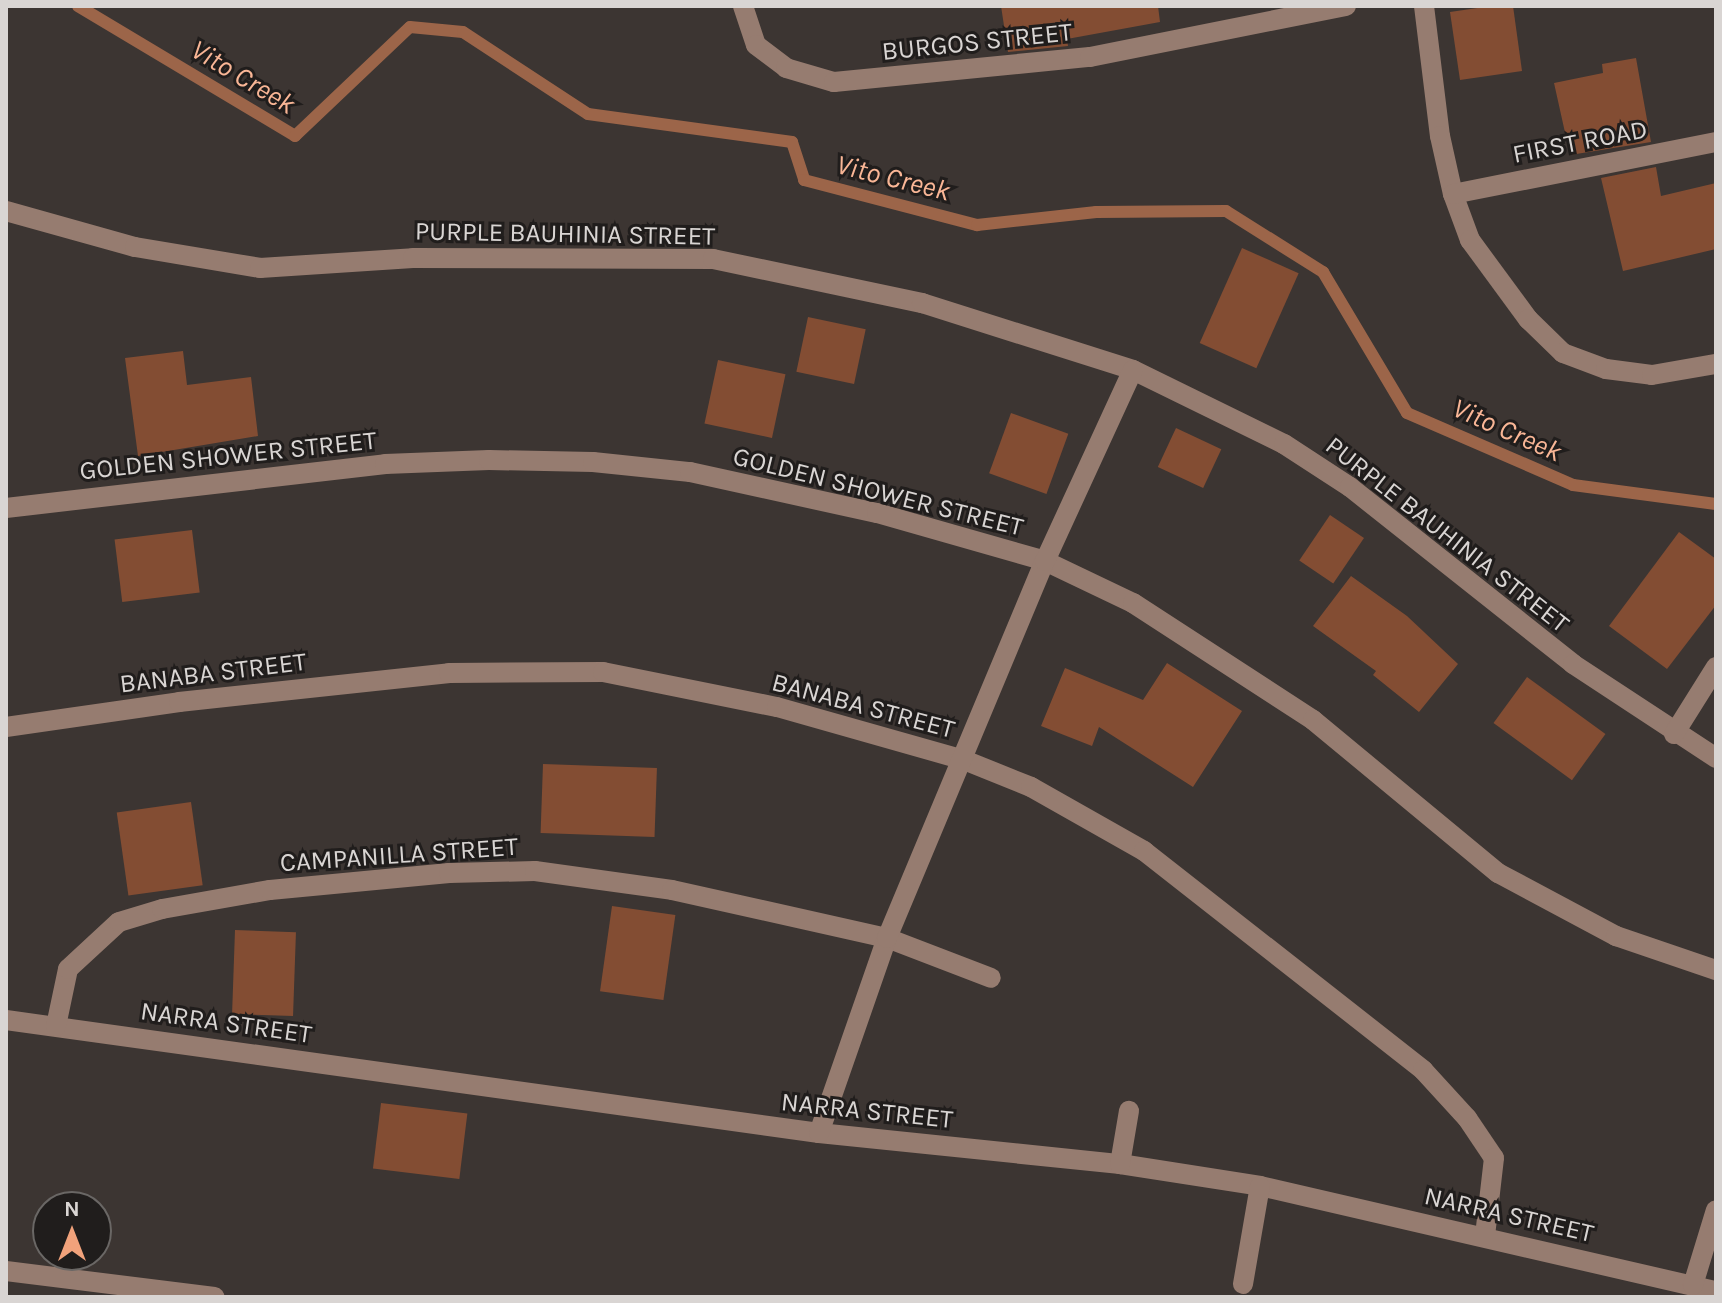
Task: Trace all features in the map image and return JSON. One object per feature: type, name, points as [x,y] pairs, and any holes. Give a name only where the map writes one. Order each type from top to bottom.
[{"type":"street","name":"BURGOS STREET","points":[[743,6],[756,45],[786,68],[834,82],[1090,57],[1346,6]]},
{"type":"street","points":[[1424,6],[1440,136],[1453,194],[1470,240],[1499,282],[1563,353],[1606,369],[1652,375],[1716,364]]},
{"type":"street","name":"FIRST ROAD","points":[[1453,194],[1716,142]]},
{"type":"street","name":"PURPLE BAUHINIA STREET","points":[[6,211],[135,247],[260,268],[413,258],[713,259],[922,303],[1133,370],[1246,424],[1350,487],[1573,664],[1674,734],[1716,758]]},
{"type":"street","points":[[819,1133],[887,938],[1045,561],[1133,370]]},
{"type":"street","name":"GOLDEN SHOWER STREET","points":[[6,508],[385,464],[593,462],[690,472],[863,510],[1045,561],[1133,603],[1313,720],[1498,873],[1616,936],[1716,970]]},
{"type":"street","points":[[1674,734],[1716,667]]},
{"type":"street","name":"BANABA STREET","points":[[6,727],[179,702],[449,673],[603,672],[777,707],[964,760],[1031,787],[1144,851],[1423,1070],[1494,1158],[1485,1236]]},
{"type":"street","name":"CAMPANILLA STREET","points":[[56,1026],[68,969],[119,922],[162,909],[270,890],[449,873],[535,871],[672,890],[887,938],[991,978]]},
{"type":"street","name":"NARRA STREET","points":[[6,1020],[819,1133],[1120,1164],[1260,1186],[1716,1291]]},
{"type":"street","points":[[1120,1164],[1129,1111]]},
{"type":"street","points":[[1243,1284],[1260,1186]]},
{"type":"street","points":[[1693,1285],[1716,1210]]},
{"type":"street","points":[[6,1271],[214,1297]]},
{"type":"building","points":[[1001,6],[1158,6],[1160,22],[1067,39],[1068,46],[1008,52]]},
{"type":"building","points":[[1513,6],[1522,71],[1460,80],[1450,12]]},
{"type":"building","points":[[1636,58],[1651,142],[1570,155],[1554,83],[1603,73],[1602,64]]},
{"type":"building","points":[[1656,167],[1661,196],[1716,183],[1716,249],[1623,271],[1601,178]]},
{"type":"building","points":[[1242,248],[1299,273],[1256,368],[1200,343]]},
{"type":"building","points":[[808,317],[866,329],[854,384],[796,372]]},
{"type":"building","points":[[183,351],[187,385],[251,377],[258,436],[138,456],[125,358]]},
{"type":"building","points":[[718,360],[785,374],[772,438],[704,424]]},
{"type":"building","points":[[1011,413],[1068,434],[1046,494],[989,473]]},
{"type":"building","points":[[1176,428],[1221,449],[1203,488],[1158,467]]},
{"type":"building","points":[[1330,515],[1364,538],[1333,584],[1299,561]]},
{"type":"building","points":[[192,530],[200,593],[122,602],[115,540]]},
{"type":"building","points":[[1679,532],[1716,559],[1716,605],[1667,669],[1609,626]]},
{"type":"building","points":[[1351,576],[1407,616],[1458,664],[1419,712],[1373,675],[1376,671],[1313,626]]},
{"type":"building","points":[[1167,663],[1242,711],[1193,787],[1099,727],[1092,746],[1041,726],[1065,668],[1143,700]]},
{"type":"building","points":[[1527,677],[1605,734],[1572,780],[1493,723]]},
{"type":"building","points":[[543,764],[657,768],[655,837],[541,833]]},
{"type":"building","points":[[191,802],[203,885],[128,896],[117,812]]},
{"type":"building","points":[[612,906],[675,915],[663,1000],[600,991]]},
{"type":"building","points":[[235,930],[296,932],[293,1016],[232,1014]]},
{"type":"building","points":[[381,1103],[467,1114],[459,1179],[373,1169]]},
{"type":"waterway","name":"Vito Creek","points":[[78,6],[295,136],[410,27],[463,32],[588,114],[792,142],[804,180],[977,225],[1096,212],[1226,211],[1323,272],[1407,413],[1573,485],[1716,504]]}]
